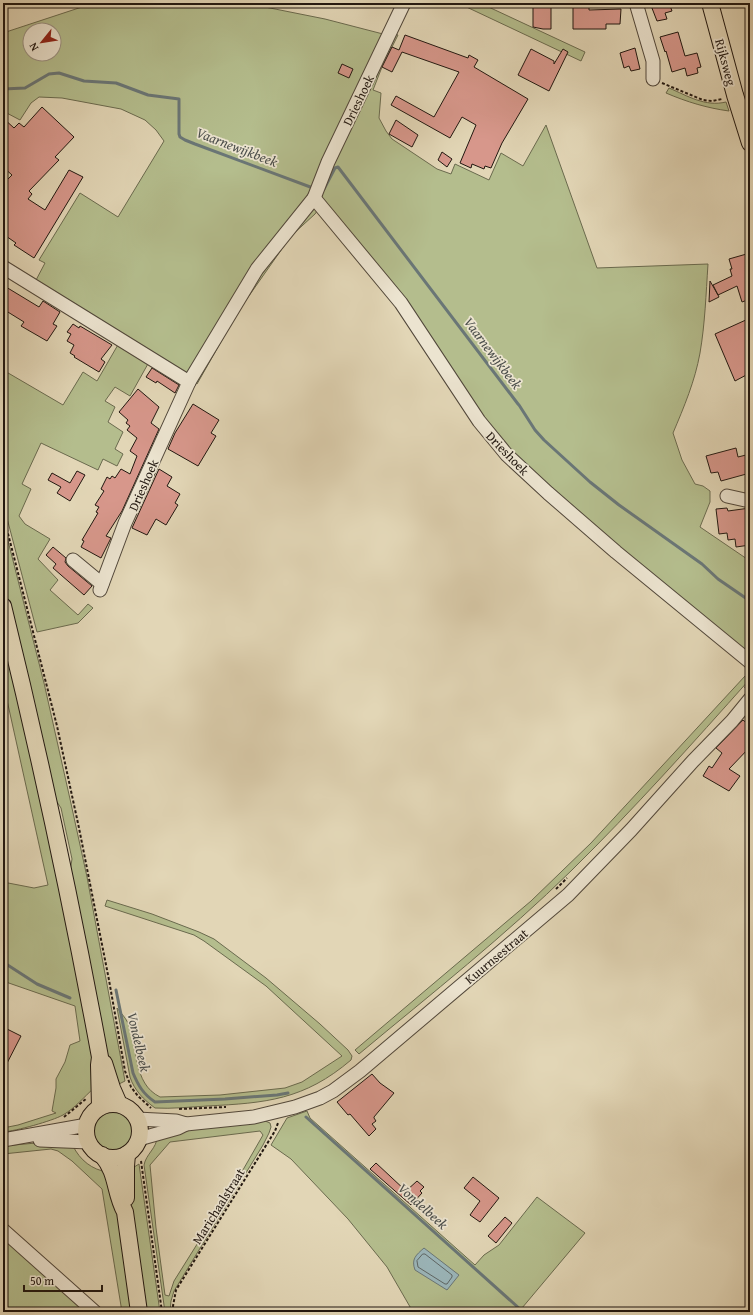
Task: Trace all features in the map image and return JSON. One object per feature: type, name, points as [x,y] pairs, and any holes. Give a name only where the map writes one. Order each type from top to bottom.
[{"type":"main road","name":"Rijksweg","points":[[710,3],[735,95],[750,143]]},
{"type":"main road","points":[[3,606],[37,746],[63,865],[100,1057],[100,1107]]},
{"type":"main road","points":[[100,1057],[105,1064],[112,1088],[119,1104]]},
{"type":"main road","points":[[125,1212],[127,1206],[126,1183],[134,1156],[134,1147],[139,1139],[140,1129],[137,1119],[133,1113],[119,1104],[100,1107],[92,1114],[87,1125],[86,1134],[88,1142],[94,1150],[110,1158],[134,1156]]},
{"type":"main road","points":[[102,1155],[111,1168],[125,1212],[140,1312]]},
{"type":"street","name":"Drieshoek","points":[[73,560],[101,587],[125,523],[189,382],[257,268],[314,198],[328,162],[404,3]]},
{"type":"street","points":[[636,3],[653,61],[653,79]]},
{"type":"street","name":"Drieshoek","points":[[314,198],[401,303],[479,422],[507,455],[616,552],[750,662]]},
{"type":"street","points":[[3,267],[189,382]]},
{"type":"street","points":[[727,496],[745,500],[750,499]]},
{"type":"street","name":"Kuurnsestraat","points":[[139,1139],[178,1128],[186,1124],[254,1117],[305,1104],[326,1095],[360,1071],[568,895],[631,830],[732,720],[746,696]]},
{"type":"street","name":"Kuurnsestraat","points":[[137,1119],[176,1121],[186,1124]]},
{"type":"street","points":[[6,1140],[87,1125]]},
{"type":"street","points":[[6,1140],[88,1142]]},
{"type":"street","points":[[3,1230],[95,1312]]},
{"type":"path","points":[[653,79],[708,101],[735,95]]},
{"type":"path","points":[[3,514],[57,726],[109,980],[125,1071],[131,1087],[153,1110],[153,1120]]},
{"type":"path","points":[[746,696],[750,682]]},
{"type":"path","points":[[553,892],[569,876]]},
{"type":"path","points":[[176,1109],[229,1107]]},
{"type":"path","name":"Marichaalstraat","points":[[174,1312],[173,1306],[176,1290],[275,1131],[282,1111]]},
{"type":"path","points":[[134,1156],[162,1312]]},
{"type":"green space","points":[[94,3],[245,3],[325,19],[383,34],[386,30],[398,35],[382,67],[373,90],[381,93],[379,118],[392,139],[437,169],[451,174],[455,164],[489,180],[501,153],[523,166],[546,125],[597,268],[708,264],[703,331],[698,363],[689,394],[673,433],[682,460],[695,484],[703,486],[710,491],[710,502],[700,527],[750,561],[750,656],[608,541],[509,451],[322,204],[315,214],[291,236],[239,310],[197,384],[35,282],[45,263],[39,260],[80,193],[118,217],[164,141],[156,130],[145,120],[121,109],[62,98],[39,97],[31,103],[20,120],[3,111],[3,33],[22,27],[22,62],[62,62],[62,22],[36,22]]},
{"type":"green space","points":[[458,3],[480,3],[585,52],[581,61]]},
{"type":"green space","points":[[669,88],[704,102],[726,102],[729,111],[689,102],[666,93]]},
{"type":"green space","points":[[119,343],[149,362],[130,396],[115,387],[105,401],[115,407],[108,422],[123,432],[115,449],[123,454],[117,466],[103,459],[98,470],[41,443],[22,484],[31,489],[19,516],[25,524],[50,539],[38,559],[58,580],[50,590],[78,615],[88,604],[93,608],[78,623],[37,632],[3,503],[3,370],[63,405],[83,372],[97,381]]},
{"type":"green space","points":[[3,521],[44,683],[87,877],[125,1081],[119,1084],[107,1061],[70,871],[72,859],[61,808],[55,799],[3,582]]},
{"type":"green space","points":[[3,636],[37,781],[95,1064],[94,1088],[63,1115],[43,1123],[3,1132],[3,1128],[56,1113],[52,1111],[56,1079],[65,1062],[70,1045],[80,1041],[75,1006],[3,981],[3,882],[34,888],[48,885],[3,682]]},
{"type":"green space","points":[[745,676],[750,679],[685,752],[618,824],[547,894],[467,964],[359,1054],[355,1050],[531,901],[591,843]]},
{"type":"green space","points":[[107,900],[152,914],[214,939],[266,978],[320,1024],[348,1050],[352,1056],[351,1060],[317,1084],[284,1097],[248,1103],[181,1108],[155,1108],[140,1094],[130,1077],[117,1008],[128,1023],[140,1074],[151,1091],[160,1097],[220,1095],[285,1088],[302,1082],[342,1056],[266,986],[204,941],[194,935],[105,906]]},
{"type":"green space","points":[[117,1111],[124,1114],[130,1120],[133,1131],[132,1139],[124,1148],[117,1151],[109,1151],[102,1148],[94,1139],[93,1127],[96,1120],[105,1112]]},
{"type":"green space","points":[[307,1111],[310,1118],[475,1265],[484,1255],[499,1245],[537,1197],[585,1233],[522,1308],[527,1312],[413,1312],[387,1267],[348,1219],[291,1159],[271,1145],[287,1118]]},
{"type":"green space","points":[[265,1121],[270,1123],[271,1127],[263,1145],[174,1291],[170,1312],[165,1312],[144,1165],[157,1141],[157,1137],[180,1130]],"holes":[[[260,1131],[263,1135],[236,1182],[174,1281],[169,1296],[165,1295],[156,1228],[150,1165],[170,1142]]]},
{"type":"green space","points":[[47,1142],[73,1146],[79,1156],[87,1164],[102,1171],[108,1172],[113,1183],[134,1312],[122,1312],[102,1189],[72,1161],[58,1151],[51,1149],[3,1154],[3,1146]]},
{"type":"green space","points":[[139,1164],[160,1312],[145,1312],[129,1194],[131,1169]]},
{"type":"green space","points":[[3,1235],[92,1312],[3,1312]]},
{"type":"water","points":[[424,1248],[459,1275],[447,1290],[415,1270],[414,1260]]},
{"type":"building","points":[[650,3],[669,3],[672,11],[665,13],[667,19],[657,21]]},
{"type":"building","points":[[533,7],[551,7],[551,29],[533,27]]},
{"type":"building","points":[[573,7],[589,7],[589,10],[621,9],[620,24],[606,24],[606,29],[573,29]]},
{"type":"building","points":[[678,32],[685,56],[697,53],[701,67],[697,68],[698,73],[687,76],[685,68],[672,72],[660,37]]},
{"type":"building","points":[[405,35],[468,58],[469,55],[478,60],[474,67],[528,99],[502,143],[491,168],[485,166],[484,169],[472,164],[471,168],[460,163],[476,125],[462,117],[450,138],[391,105],[396,96],[434,117],[459,72],[402,52],[392,72],[382,67],[392,47],[399,50]]},
{"type":"building","points":[[635,48],[640,69],[631,71],[629,66],[624,68],[620,53]]},
{"type":"building","points":[[531,49],[554,61],[554,64],[563,49],[568,52],[549,91],[518,75]]},
{"type":"building","points":[[342,64],[353,69],[349,78],[338,73]]},
{"type":"building","points":[[42,107],[74,137],[55,157],[59,160],[29,191],[32,194],[28,199],[45,210],[69,170],[83,177],[34,258],[14,245],[16,243],[3,234],[3,184],[12,175],[3,167],[3,118],[14,128],[19,123],[24,127]]},
{"type":"building","points":[[396,120],[418,135],[412,147],[389,134]]},
{"type":"building","points":[[442,152],[452,159],[447,167],[438,160]]},
{"type":"building","points":[[750,253],[750,299],[742,302],[737,286],[718,295],[713,285],[732,276],[730,269],[732,269],[729,259]]},
{"type":"building","points":[[710,281],[719,297],[709,302]]},
{"type":"building","points":[[6,287],[39,307],[43,301],[60,312],[53,324],[57,326],[47,341],[21,326],[24,322],[3,309],[3,292]]},
{"type":"building","points":[[748,319],[750,324],[750,373],[735,381],[715,334]]},
{"type":"building","points":[[73,324],[79,328],[80,326],[112,345],[101,359],[105,362],[99,372],[70,353],[74,345],[67,341],[71,334],[67,332]]},
{"type":"building","points":[[152,368],[179,385],[175,393],[157,381],[156,383],[146,377]]},
{"type":"building","points":[[138,389],[159,407],[151,423],[159,429],[122,511],[106,536],[111,538],[101,558],[81,547],[84,541],[82,540],[98,513],[96,512],[99,507],[95,505],[104,491],[101,489],[107,477],[110,479],[112,476],[115,478],[121,469],[130,474],[137,456],[130,451],[137,438],[127,430],[130,426],[126,423],[128,420],[119,412]]},
{"type":"building","points":[[193,404],[219,420],[211,433],[216,436],[198,466],[168,449],[175,433]]},
{"type":"building","points":[[736,448],[738,457],[750,454],[750,473],[721,481],[718,472],[711,473],[706,456]]},
{"type":"building","points":[[159,469],[172,477],[167,486],[180,494],[175,503],[178,505],[166,525],[156,519],[147,535],[132,528]]},
{"type":"building","points":[[77,471],[85,475],[70,501],[57,493],[61,487],[48,480],[52,473],[70,483]]},
{"type":"building","points":[[727,508],[728,511],[750,508],[750,545],[736,547],[735,539],[728,540],[727,533],[719,534],[716,509]]},
{"type":"building","points":[[53,547],[66,558],[65,562],[68,566],[92,586],[84,595],[53,568],[56,564],[46,555]]},
{"type":"building","points":[[743,720],[750,726],[750,747],[729,769],[740,776],[729,791],[703,776],[709,766],[712,768],[722,753],[716,748]]},
{"type":"building","points":[[3,1027],[21,1036],[3,1071]]},
{"type":"building","points":[[372,1074],[380,1083],[394,1093],[374,1117],[376,1121],[372,1124],[376,1129],[369,1136],[350,1114],[348,1115],[337,1102]]},
{"type":"building","points":[[376,1163],[406,1191],[417,1181],[424,1187],[420,1191],[422,1193],[411,1205],[370,1169]]},
{"type":"building","points":[[473,1177],[499,1198],[480,1222],[470,1215],[480,1201],[464,1188]]},
{"type":"building","points":[[505,1217],[512,1223],[496,1243],[488,1236]]},
{"type":"waterway","name":"Vaarnewijkbeek","points":[[3,89],[25,88],[49,74],[59,73],[84,81],[116,83],[148,95],[179,99],[180,137],[313,188]]},
{"type":"waterway","name":"Vaarnewijkbeek","points":[[324,189],[335,168],[338,167],[518,404]]},
{"type":"waterway","name":"Vaarnewijkbeek","points":[[519,405],[535,430],[544,440],[590,482],[619,505],[702,564],[718,579],[750,601]]},
{"type":"waterway","name":"Vondelbeek","points":[[3,962],[37,984],[70,998]]},
{"type":"waterway","name":"Vondelbeek","points":[[116,990],[133,1073],[141,1089],[155,1102],[225,1099],[288,1093]]},
{"type":"waterway","name":"Vondelbeek","points":[[306,1117],[525,1312]]}]
